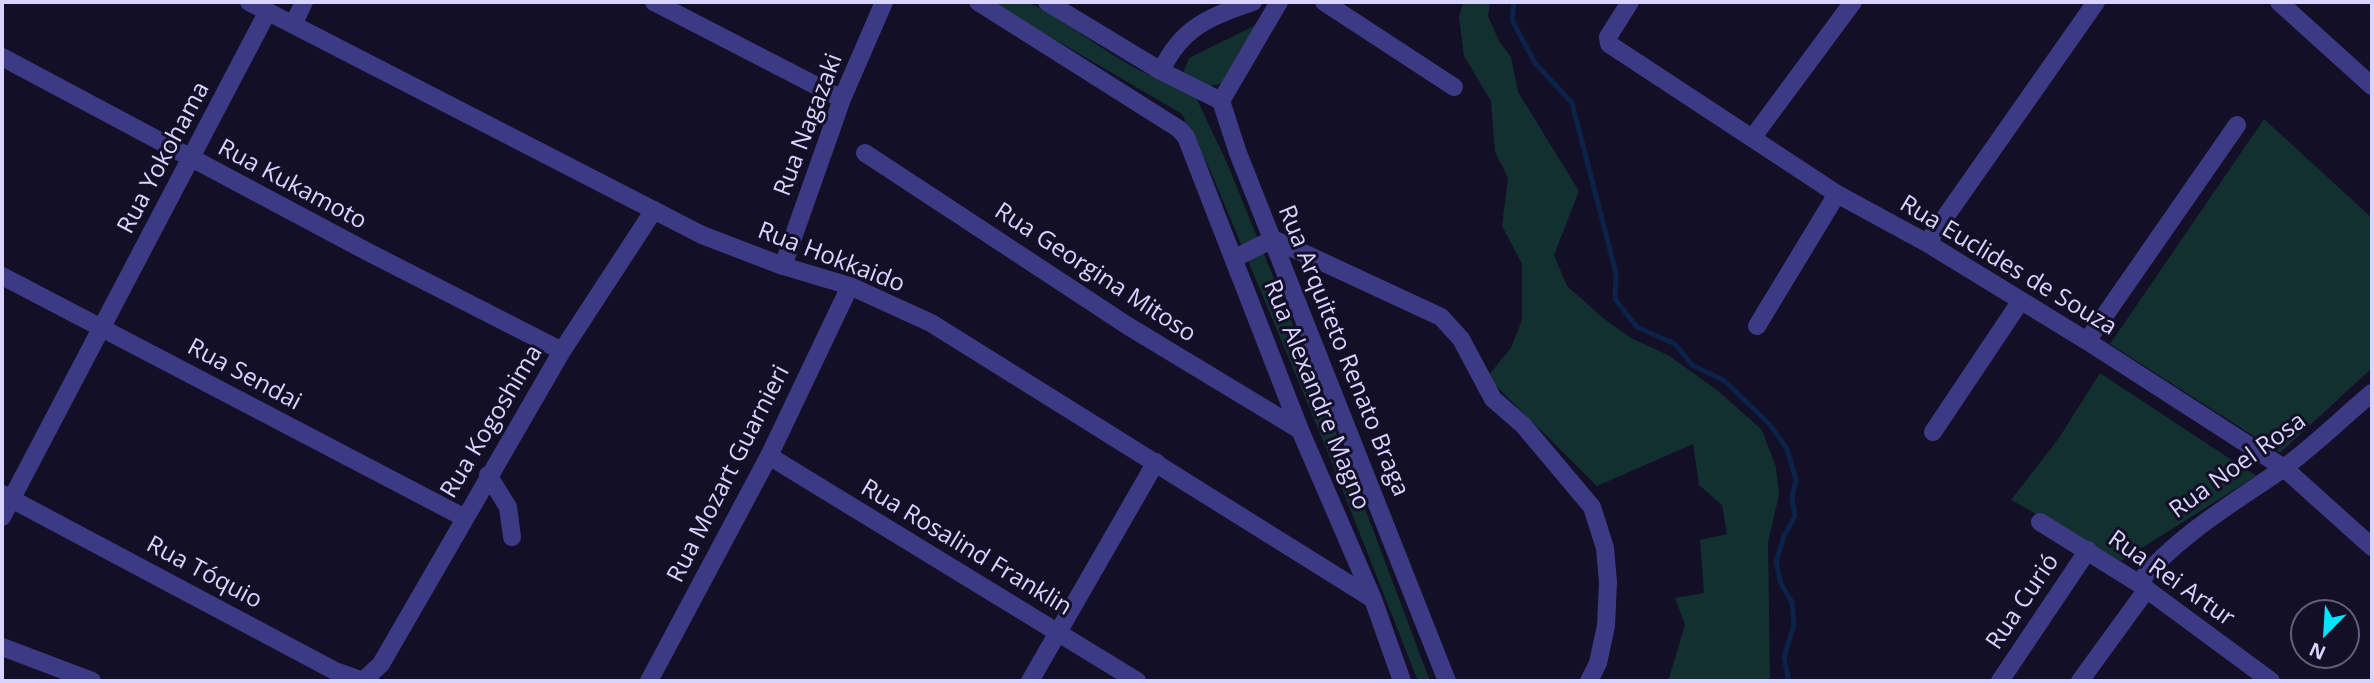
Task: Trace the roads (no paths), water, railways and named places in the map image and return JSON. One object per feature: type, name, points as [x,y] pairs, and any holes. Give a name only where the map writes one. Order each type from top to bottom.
[{"type":"street","name":"Rua Hokkaido","points":[[249,2],[702,235],[783,266],[850,286],[932,324],[1373,599]]},
{"type":"street","points":[[294,23],[304,2]]},
{"type":"street","points":[[654,2],[842,99]]},
{"type":"street","name":"Rua Nagazaki","points":[[783,266],[842,99],[884,2]]},
{"type":"street","name":"Rua Alexandre Magno","points":[[978,2],[1180,129],[1186,137],[1300,430],[1373,599],[1402,681]]},
{"type":"street","points":[[1046,2],[1161,71],[1221,101],[1279,2]]},
{"type":"street","points":[[1161,71],[1172,47],[1192,29],[1253,2]]},
{"type":"street","points":[[1324,2],[1454,86]]},
{"type":"street","name":"Rua Euclides de Souza","points":[[1630,2],[1607,42],[1837,194],[1927,243],[2087,341],[2284,468],[2372,547]]},
{"type":"street","points":[[1754,137],[1853,2]]},
{"type":"street","points":[[1927,243],[2096,2]]},
{"type":"street","points":[[2289,5],[2372,86]]},
{"type":"street","name":"Rua Yokohama","points":[[2,517],[6,496],[102,327],[268,11]]},
{"type":"street","name":"Rua Kukamoto","points":[[2,57],[191,159],[562,351]]},
{"type":"street","name":"Rua Arquiteto Renato Braga","points":[[1221,101],[1237,153],[1447,681]]},
{"type":"street","points":[[2087,341],[2237,125]]},
{"type":"street","name":"Rua Georgina Mitoso","points":[[865,153],[1128,326],[1300,430]]},
{"type":"street","points":[[1757,326],[1837,194]]},
{"type":"street","name":"Rua Kogoshima","points":[[381,664],[463,517],[562,351],[654,210]]},
{"type":"street","points":[[1235,258],[1273,239],[1441,317],[1461,340],[1493,399],[1523,425],[1592,507],[1605,548],[1608,582],[1606,626],[1598,663],[1589,681]]},
{"type":"street","name":"Rua Sendai","points":[[2,276],[463,517]]},
{"type":"street","name":"Rua Mozart Guarnieri","points":[[649,681],[769,456],[850,286]]},
{"type":"street","points":[[1933,432],[2020,302]]},
{"type":"street","name":"Rua Noel Rosa","points":[[2142,586],[2164,552],[2202,522],[2284,468],[2372,393]]},
{"type":"street","name":"Rua Rosalind Franklin","points":[[769,456],[1136,681]]},
{"type":"street","points":[[1030,681],[1156,462]]},
{"type":"street","points":[[488,475],[508,507],[512,537]]},
{"type":"street","name":"Rua Tóquio","points":[[6,496],[352,679],[363,681],[381,664]]},
{"type":"street","name":"Rua Rei Artur","points":[[2040,522],[2142,586],[2271,681]]},
{"type":"street","name":"Rua Curió","points":[[2000,681],[2088,550]]},
{"type":"street","points":[[2080,681],[2142,586]]},
{"type":"street","points":[[2,647],[92,681]]},
{"type":"waterway","points":[[1514,2],[1512,20],[1535,63],[1572,103],[1616,273],[1615,299],[1637,327],[1675,344],[1692,365],[1725,381],[1771,426],[1787,449],[1796,480],[1792,497],[1795,516],[1784,536],[1776,562],[1781,584],[1792,602],[1794,624],[1784,658],[1789,681]]}]
